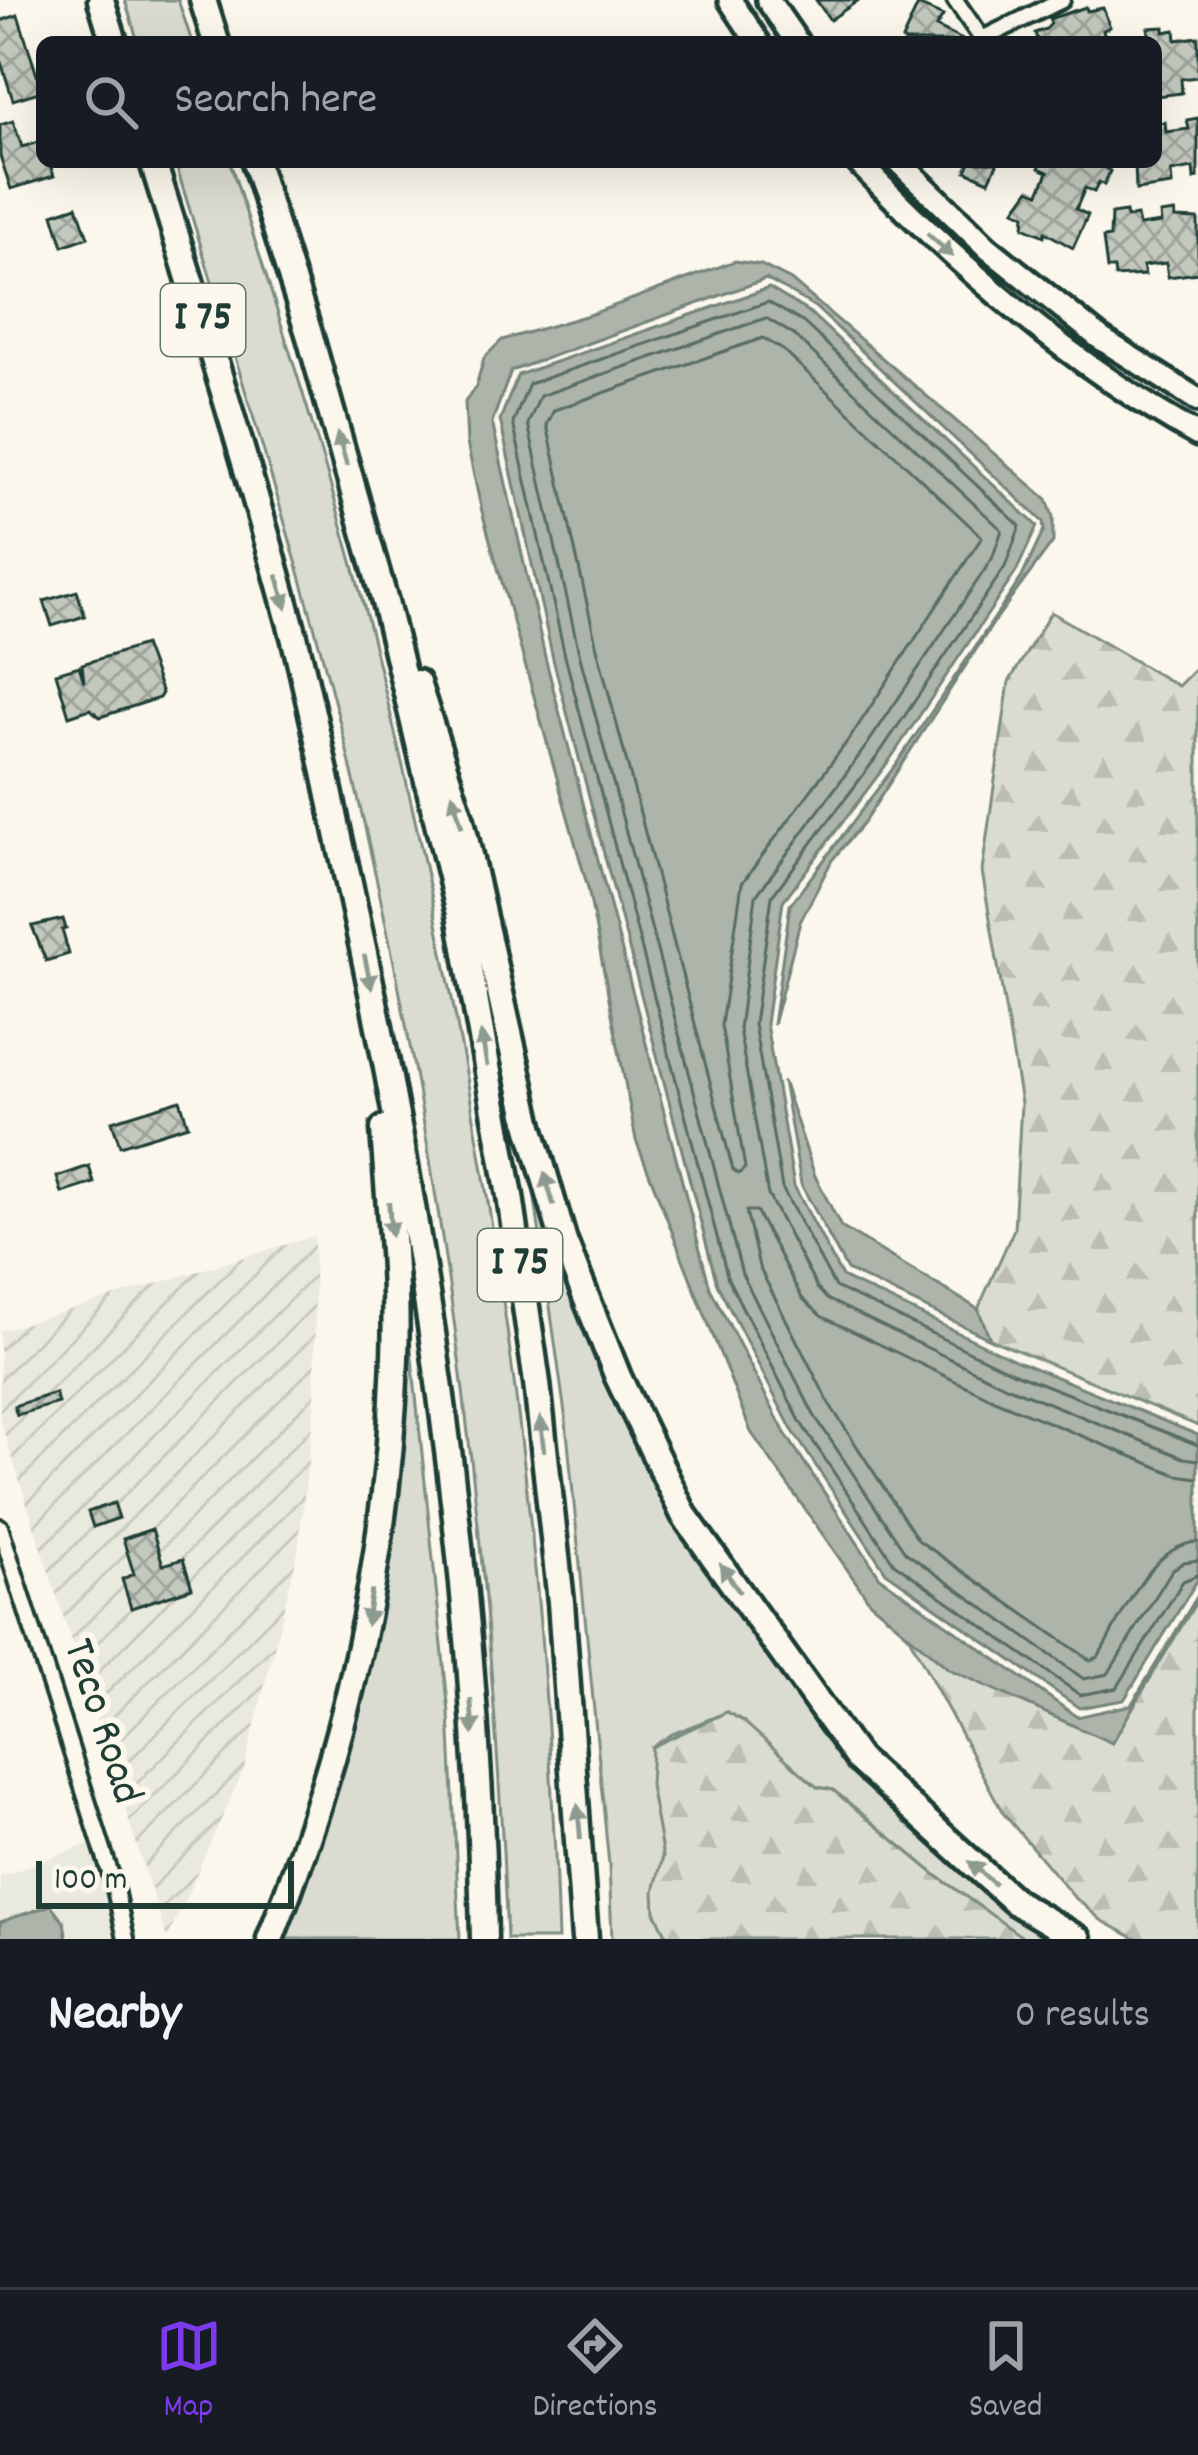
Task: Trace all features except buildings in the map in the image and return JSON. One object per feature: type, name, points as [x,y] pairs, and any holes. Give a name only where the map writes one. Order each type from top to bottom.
[{"type":"highway","points":[[101,0],[113,36]]},
{"type":"highway","points":[[203,0],[215,36]]},
{"type":"highway","name":"I 75","points":[[155,168],[218,367],[292,630],[377,1019],[412,1208],[446,1445],[464,1605],[484,1939]]},
{"type":"highway","name":"I 75","points":[[257,168],[385,602],[460,914],[510,1196],[537,1383],[561,1602],[585,1939]]},
{"type":"highway","points":[[385,602],[429,712],[461,820],[530,1126],[564,1242],[618,1378],[684,1515],[857,1759],[1015,1902],[1078,1939]]},
{"type":"highway","points":[[270,1939],[336,1752],[367,1623],[382,1526],[395,1354],[377,1019]]},
{"type":"street","points":[[730,0],[754,36]]},
{"type":"street","points":[[768,0],[793,36]]},
{"type":"street","points":[[955,0],[980,36]]},
{"type":"street","points":[[993,36],[1062,0]]},
{"type":"street","points":[[864,168],[932,239],[1047,336],[1198,435]]},
{"type":"street","points":[[905,168],[988,248],[1100,338],[1198,400]]},
{"type":"street","name":"Teco Road","points":[[0,1527],[114,1885],[126,1939]]},
{"type":"shaded area","points":[[314,1236],[315,1398],[298,1551],[244,1769],[167,1939],[0,1420],[0,1331]]},
{"type":"shaded area","points":[[91,1843],[117,1939],[67,1939],[64,1922],[0,1922],[0,1877]]},
{"type":"green space","points":[[125,0],[178,0],[190,36],[136,36]]},
{"type":"green space","points":[[177,168],[232,168],[339,515],[444,956],[500,1281],[522,1445],[539,1609],[558,1939],[507,1939],[474,1485],[434,1185],[408,1035],[344,739]]},
{"type":"green space","points":[[1051,612],[1178,686],[1198,666],[1198,1426],[990,1339],[978,1309],[1014,1229],[1021,1103],[982,871],[1009,682]]},
{"type":"green space","points":[[533,1185],[539,1185],[703,1557],[744,1621],[782,1673],[1058,1939],[1025,1939],[1012,1931],[833,1790],[817,1787],[727,1712],[652,1747],[662,1855],[656,1904],[669,1939],[612,1939],[566,1421]]},
{"type":"green space","points":[[402,1319],[408,1319],[449,1713],[460,1939],[278,1939],[336,1776]]},
{"type":"green space","points":[[1198,1599],[1198,1939],[1136,1939],[1101,1920],[1073,1896],[1003,1813],[907,1633],[949,1669],[1112,1742]]},
{"type":"green space","points":[[727,1712],[817,1787],[833,1790],[937,1876],[1025,1939],[669,1939],[655,1912],[654,1891],[663,1857],[650,1785],[652,1747]]},
{"type":"water","points":[[735,261],[761,265],[791,280],[1047,499],[1053,517],[1053,542],[996,619],[864,822],[832,860],[800,922],[773,1025],[790,905],[895,766],[1022,577],[1044,530],[1043,522],[815,307],[766,279],[511,371],[492,422],[546,661],[710,1288],[785,1433],[880,1577],[1077,1717],[1131,1705],[1198,1595],[1112,1743],[949,1669],[870,1602],[751,1432],[636,1140],[588,888],[481,508],[467,443],[465,402],[476,386],[484,358],[502,340],[592,314]]},
{"type":"water","points":[[769,288],[810,313],[1037,526],[1016,572],[889,761],[783,901],[766,1024],[794,1186],[842,1277],[1017,1361],[1198,1435],[1198,1579],[1124,1700],[1079,1708],[886,1572],[791,1428],[717,1284],[553,659],[500,420],[518,375]]},
{"type":"water","points":[[783,1081],[815,1176],[841,1227],[978,1309],[990,1339],[847,1270],[801,1184]]},
{"type":"water","points":[[51,1905],[64,1922],[67,1939],[0,1939],[0,1922]]}]
